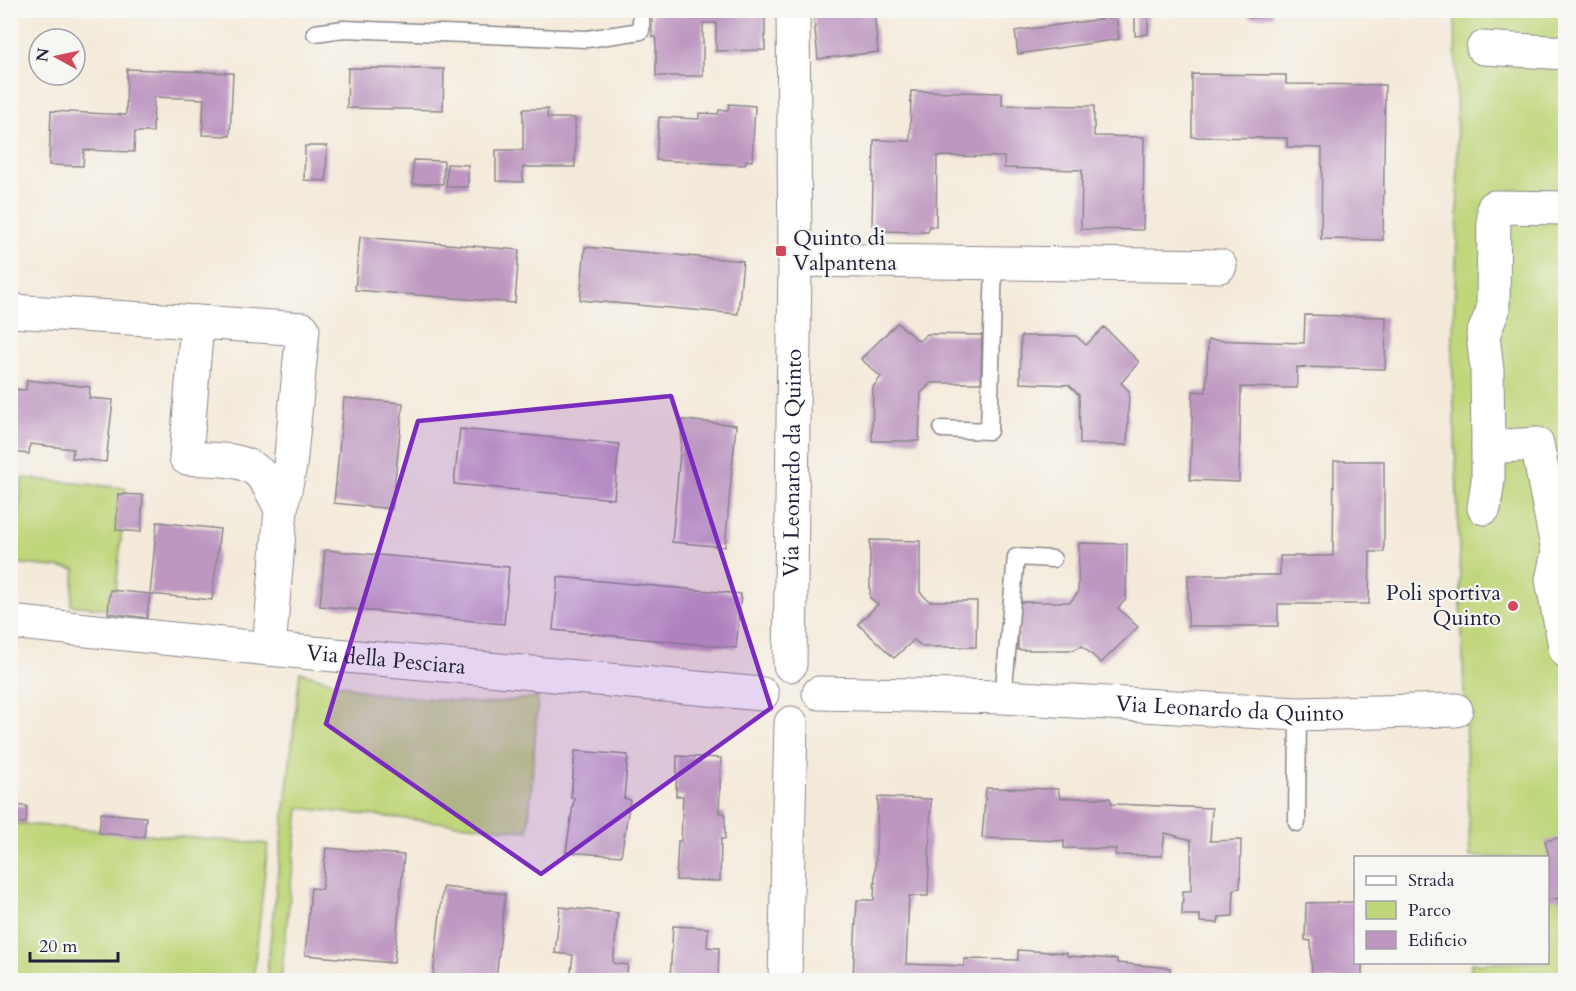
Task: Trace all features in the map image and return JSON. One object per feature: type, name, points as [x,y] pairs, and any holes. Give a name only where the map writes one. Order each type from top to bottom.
[{"type":"street","name":"Via Leonardo da Quinto","points":[[790,665],[795,260],[793,10]]},
{"type":"street","points":[[1483,48],[1566,53]]},
{"type":"street","points":[[1484,508],[1488,480],[1488,447],[1483,335],[1492,310],[1494,207],[1566,208]]},
{"type":"street","points":[[795,260],[1220,266]]},
{"type":"street","points":[[10,311],[303,329],[290,466],[281,509],[269,649]]},
{"type":"street","points":[[197,322],[186,458],[240,462],[262,459],[274,452],[294,432]]},
{"type":"street","points":[[1488,447],[1537,444],[1558,552],[1552,580],[1566,651]]},
{"type":"street","points":[[240,462],[252,467],[262,476],[281,509]]},
{"type":"street","name":"Via della Pesciara","points":[[10,622],[269,649],[762,694]]},
{"type":"street","points":[[790,665],[799,666],[813,676],[819,693],[814,710],[800,722],[791,723],[782,722],[768,712],[762,694],[767,677],[781,667],[790,665]]},
{"type":"street","name":"Via Leonardo da Quinto","points":[[819,693],[1003,697],[1298,714],[1456,710]]},
{"type":"street","points":[[785,981],[791,723]]},
{"type":"lane","points":[[315,33],[344,28],[587,39],[641,31],[641,10]]},
{"type":"lane","points":[[942,429],[989,431],[994,263]]},
{"type":"lane","points":[[1003,697],[1016,557],[1053,559]]},
{"type":"lane","points":[[1297,823],[1298,714]]},
{"type":"highlighted area","points":[[671,396],[771,708],[541,874],[326,724],[418,421]]},
{"type":"green space","name":"Poli sportiva Quinto","points":[[1455,11],[1565,11],[1565,980],[1470,980],[1471,964],[1549,964],[1549,856],[1470,856],[1452,354],[1458,216]]},
{"type":"green space","points":[[22,478],[126,488],[114,610],[71,605],[75,569],[14,563]]},
{"type":"green space","points":[[300,672],[370,693],[486,704],[538,697],[528,831],[299,808],[281,980],[266,980]]},
{"type":"green space","points":[[10,823],[268,844],[253,980],[11,980]]},
{"type":"building","points":[[652,10],[765,10],[765,50],[716,51],[716,23],[703,23],[703,76],[656,76],[656,37],[652,37]]},
{"type":"building","points":[[813,10],[874,11],[878,52],[818,59]]},
{"type":"building","points":[[1135,10],[1148,10],[1148,34],[1135,36]]},
{"type":"building","points":[[1248,10],[1272,10],[1273,16],[1249,18]]},
{"type":"building","points":[[1116,17],[1119,39],[1018,54],[1015,31]]},
{"type":"building","points":[[348,68],[444,69],[443,110],[347,108]]},
{"type":"building","points":[[127,69],[233,73],[230,136],[202,135],[204,99],[154,97],[153,132],[135,132],[134,152],[84,150],[83,166],[49,165],[51,111],[126,115]]},
{"type":"building","points":[[1192,74],[1286,75],[1286,84],[1385,85],[1383,240],[1321,239],[1322,148],[1287,147],[1287,138],[1192,137]]},
{"type":"building","points":[[911,91],[1002,93],[1002,105],[1094,106],[1094,136],[1144,137],[1143,230],[1081,229],[1082,170],[1004,168],[1004,157],[937,156],[936,227],[929,226],[928,232],[879,231],[879,225],[872,225],[874,140],[910,141]]},
{"type":"building","points":[[729,104],[755,106],[752,161],[746,160],[745,165],[656,160],[659,117],[699,119],[699,113],[718,114],[719,110],[728,110]]},
{"type":"building","points":[[523,109],[548,109],[547,118],[575,118],[575,167],[523,167],[523,182],[496,181],[496,150],[523,150]]},
{"type":"building","points":[[305,146],[327,146],[326,181],[304,180]]},
{"type":"building","points":[[413,160],[444,161],[443,184],[413,184]]},
{"type":"building","points":[[447,164],[468,165],[468,187],[446,187]]},
{"type":"building","points":[[360,237],[519,250],[515,303],[355,290]]},
{"type":"building","points":[[585,247],[743,261],[738,314],[580,300]]},
{"type":"building","points":[[1305,315],[1386,317],[1385,369],[1297,367],[1297,388],[1241,387],[1239,482],[1190,480],[1193,391],[1206,392],[1208,340],[1304,343]]},
{"type":"building","points":[[897,323],[919,341],[927,334],[982,335],[981,383],[931,383],[921,393],[919,441],[872,441],[873,387],[881,377],[861,359]]},
{"type":"building","points":[[1104,327],[1139,362],[1121,383],[1129,391],[1127,445],[1080,444],[1079,395],[1069,385],[1020,383],[1021,336],[1076,336],[1086,345]]},
{"type":"building","points":[[27,380],[90,387],[89,398],[113,400],[106,462],[72,458],[73,449],[30,444],[29,454],[10,452],[10,389],[26,390]]},
{"type":"building","points":[[344,398],[403,403],[392,509],[334,503]]},
{"type":"building","points":[[683,420],[736,425],[725,547],[672,542]]},
{"type":"building","points":[[460,429],[619,444],[614,499],[454,484]]},
{"type":"building","points":[[1334,461],[1384,461],[1384,552],[1370,552],[1369,604],[1278,604],[1278,626],[1188,626],[1188,575],[1280,575],[1280,556],[1333,556]]},
{"type":"building","points":[[118,494],[143,495],[141,532],[116,530]]},
{"type":"building","points":[[157,522],[220,529],[212,600],[150,594]]},
{"type":"building","points":[[870,540],[920,541],[920,592],[929,601],[977,601],[976,647],[923,647],[914,640],[894,658],[858,624],[878,604],[870,598]]},
{"type":"building","points":[[1079,543],[1127,544],[1126,599],[1118,608],[1138,627],[1101,663],[1082,646],[1073,650],[1018,650],[1018,602],[1070,602],[1078,593]]},
{"type":"building","points":[[325,550],[509,567],[504,624],[320,606]]},
{"type":"building","points":[[558,577],[741,594],[736,648],[553,630]]},
{"type":"building","points":[[110,590],[150,594],[147,618],[108,613]]},
{"type":"building","points":[[575,751],[628,755],[624,798],[630,800],[621,856],[566,852],[574,798],[571,798]]},
{"type":"building","points":[[677,756],[721,758],[719,813],[725,813],[725,839],[721,839],[720,881],[676,880],[683,796],[676,796]]},
{"type":"building","points":[[986,788],[1058,789],[1060,798],[1110,798],[1112,804],[1212,808],[1210,841],[1241,840],[1240,888],[1234,889],[1233,916],[1219,917],[1218,923],[1200,922],[1200,915],[1182,915],[1183,891],[1191,891],[1191,840],[1165,833],[1162,856],[1115,855],[1116,849],[1064,848],[1064,841],[982,838]]},
{"type":"building","points":[[878,797],[931,799],[928,896],[909,896],[906,964],[964,966],[964,959],[1018,960],[1018,950],[1117,959],[1117,963],[1170,968],[1171,977],[1223,980],[882,980],[853,977],[857,900],[874,900]]},
{"type":"building","points":[[10,805],[27,806],[26,823],[10,822]]},
{"type":"building","points":[[101,813],[146,817],[144,837],[99,833]]},
{"type":"building","points":[[1566,836],[1566,908],[1561,909],[1558,898],[1549,900],[1549,856],[1545,841]]},
{"type":"building","points":[[326,848],[404,855],[394,963],[305,955],[311,888],[322,889]]},
{"type":"building","points":[[443,887],[505,894],[496,980],[433,976]]},
{"type":"building","points":[[1354,902],[1354,964],[1362,964],[1362,980],[1312,980],[1311,941],[1305,940],[1306,903]]},
{"type":"building","points":[[560,907],[618,913],[613,963],[628,965],[626,980],[570,980],[573,955],[555,953]]},
{"type":"building","points":[[673,926],[708,928],[707,947],[719,948],[718,980],[670,980]]},
{"type":"place","name":"Quinto di Valpantena","points":[[781,251]]},
{"type":"place","name":"Poli sportiva Quinto","points":[[1513,606]]}]
